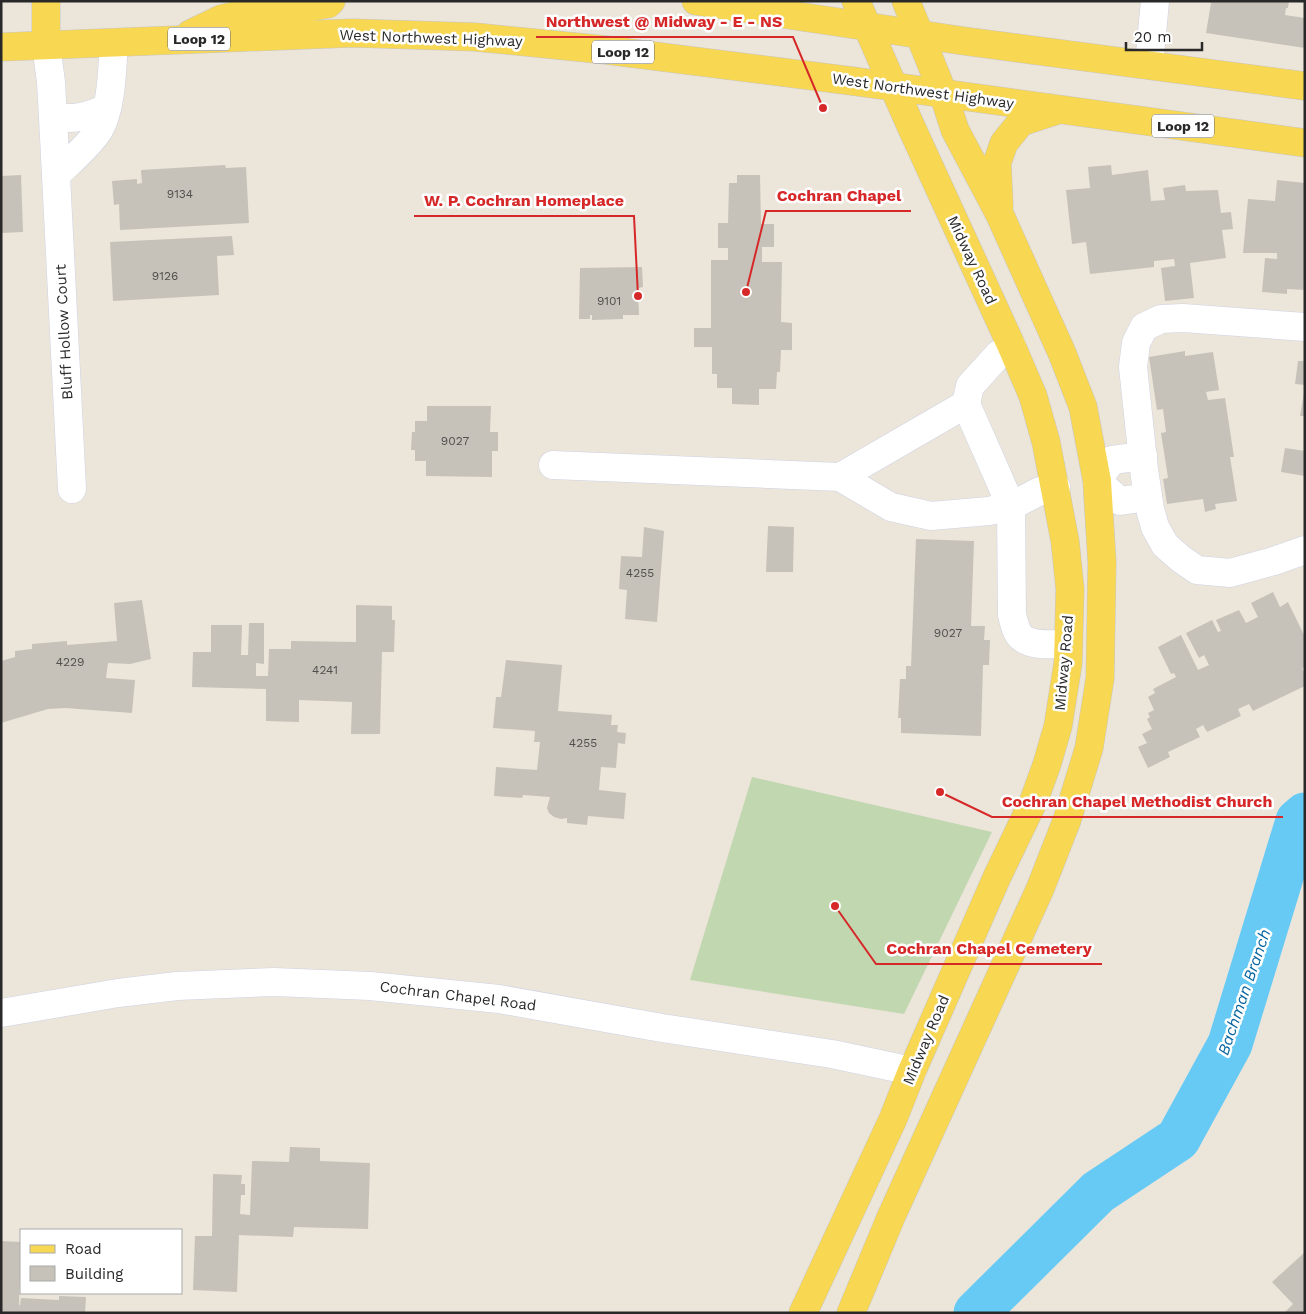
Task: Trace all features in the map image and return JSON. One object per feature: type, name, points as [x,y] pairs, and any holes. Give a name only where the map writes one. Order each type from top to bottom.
[{"type":"main road","points":[[46,1],[46,45]]},
{"type":"main road","points":[[178,40],[221,19],[264,9],[305,8],[328,4],[331,1]]},
{"type":"main road","points":[[696,1],[920,34],[1305,86]]},
{"type":"main road","name":"Midway Road","points":[[803,1313],[893,1119],[912,1071],[1034,800],[1048,764],[1058,726],[1064,698],[1068,663],[1070,589],[1065,540],[1046,442],[1033,396],[856,1]]},
{"type":"main road","points":[[851,1313],[891,1217],[1040,889],[1067,820],[1089,748],[1100,678],[1102,563],[1097,481],[1083,407],[1062,353],[1000,215],[955,130],[943,94],[906,1]]},
{"type":"main road","name":"West Northwest Highway","points":[[1,47],[352,33],[475,37],[606,50],[1062,109],[1305,143]]},
{"type":"main road","points":[[1000,215],[997,163],[1004,143],[1020,122],[1062,109]]},
{"type":"main road","points":[[1056,487],[1097,481]]},
{"type":"main road","points":[[912,1071],[951,1083]]},
{"type":"street","points":[[1149,65],[1155,1]]},
{"type":"street","points":[[56,175],[88,143],[99,129],[109,99],[114,42]]},
{"type":"street","name":"Bluff Hollow Court","points":[[46,45],[51,82],[72,489]]},
{"type":"street","points":[[53,117],[67,119],[81,117],[94,114],[106,108]]},
{"type":"street","points":[[1305,327],[1183,318],[1161,319],[1144,327],[1136,343],[1133,367],[1148,497],[1155,528],[1165,545],[1181,560],[1197,570],[1230,573],[1305,550]]},
{"type":"street","points":[[1012,347],[998,354],[970,386],[966,404],[1011,506],[1012,615],[1016,628],[1021,637],[1031,643],[1068,644]]},
{"type":"street","points":[[840,478],[966,404]]},
{"type":"street","points":[[1143,456],[1112,460],[1097,481],[1120,501],[1148,497]]},
{"type":"street","points":[[553,465],[840,478],[891,507],[931,516],[989,511],[1011,506],[1040,491],[1056,487]]},
{"type":"street","name":"Cochran Chapel Road","points":[[1,1012],[118,993],[177,986],[274,982],[370,986],[499,998],[662,1028],[832,1054],[912,1071]]},
{"type":"green space","points":[[752,777],[992,832],[904,1014],[690,980]]},
{"type":"building","points":[[1206,1],[1289,1],[1285,15],[1305,18],[1305,48],[1206,33],[1211,3]]},
{"type":"building","points":[[225,165],[226,168],[246,167],[249,223],[120,230],[119,204],[114,205],[112,181],[137,179],[137,184],[142,183],[141,170]]},
{"type":"building","points":[[1111,165],[1112,175],[1148,170],[1151,201],[1165,200],[1163,188],[1185,185],[1186,191],[1218,190],[1221,213],[1231,212],[1233,229],[1222,230],[1226,258],[1190,263],[1194,298],[1165,301],[1161,268],[1175,266],[1174,259],[1154,261],[1154,267],[1090,274],[1086,242],[1072,244],[1066,190],[1090,188],[1088,167]]},
{"type":"building","points":[[21,175],[23,232],[2,233],[1,176]]},
{"type":"building","points":[[737,175],[760,175],[761,224],[774,224],[774,247],[762,247],[762,262],[782,262],[781,322],[792,323],[792,350],[781,350],[780,372],[777,372],[776,389],[759,389],[759,405],[732,404],[732,388],[717,388],[717,374],[712,374],[712,347],[694,347],[694,328],[711,328],[711,260],[728,260],[728,248],[718,248],[718,223],[728,223],[729,183],[737,183]]},
{"type":"building","points":[[1277,180],[1305,183],[1305,290],[1287,289],[1287,294],[1262,292],[1265,258],[1277,259],[1277,253],[1243,253],[1248,199],[1275,201]]},
{"type":"building","points":[[232,236],[234,255],[217,256],[219,295],[113,301],[110,242]]},
{"type":"building","points":[[642,267],[643,287],[638,288],[639,315],[623,315],[623,319],[592,320],[592,315],[590,315],[590,319],[579,319],[580,268]]},
{"type":"building","points":[[1185,351],[1185,356],[1213,352],[1219,390],[1206,392],[1208,400],[1225,398],[1234,457],[1230,457],[1237,501],[1215,504],[1216,509],[1205,512],[1203,499],[1167,504],[1163,479],[1168,478],[1161,433],[1166,432],[1163,409],[1157,410],[1149,357]]},
{"type":"building","points":[[1298,361],[1305,361],[1305,385],[1295,384]]},
{"type":"building","points":[[1304,393],[1305,416],[1300,416]]},
{"type":"building","points":[[427,406],[491,406],[490,432],[498,432],[498,451],[492,451],[492,477],[426,476],[426,461],[415,461],[415,450],[411,450],[412,432],[415,432],[415,421],[427,421]]},
{"type":"building","points":[[1285,448],[1305,451],[1305,476],[1281,472]]},
{"type":"building","points":[[768,526],[794,527],[793,572],[766,572]]},
{"type":"building","points":[[644,527],[664,531],[657,622],[625,619],[627,590],[619,589],[621,556],[642,557]]},
{"type":"building","points":[[916,539],[974,541],[971,626],[985,626],[984,640],[990,640],[989,665],[983,665],[981,736],[901,733],[901,718],[898,718],[900,679],[906,679],[906,666],[911,666]]},
{"type":"building","points":[[1273,592],[1280,607],[1288,602],[1305,637],[1305,667],[1302,668],[1305,674],[1305,686],[1253,711],[1249,704],[1238,709],[1241,716],[1207,732],[1203,725],[1196,729],[1200,737],[1168,752],[1170,757],[1148,768],[1138,747],[1147,743],[1142,734],[1152,729],[1147,719],[1150,717],[1148,713],[1154,710],[1148,697],[1155,693],[1153,689],[1176,677],[1174,673],[1171,674],[1158,647],[1181,635],[1198,670],[1209,665],[1204,655],[1199,658],[1186,633],[1212,620],[1218,632],[1221,631],[1216,620],[1239,610],[1246,623],[1258,617],[1251,603]]},
{"type":"building","points":[[142,600],[151,659],[130,664],[108,663],[106,678],[135,680],[132,713],[65,708],[48,709],[1,723],[1,661],[15,657],[15,651],[32,649],[32,644],[67,641],[67,645],[117,641],[114,603]]},
{"type":"building","points":[[356,605],[392,606],[392,620],[395,620],[394,652],[382,652],[380,734],[351,734],[352,702],[299,700],[299,722],[266,721],[266,689],[192,687],[193,652],[211,652],[211,625],[242,625],[241,655],[248,655],[249,623],[264,623],[264,664],[256,663],[256,676],[268,676],[269,649],[291,649],[291,641],[356,642]]},
{"type":"building","points":[[506,660],[562,665],[558,711],[612,715],[611,725],[618,725],[617,732],[626,733],[625,744],[618,743],[616,768],[601,767],[599,790],[626,793],[624,819],[588,816],[587,825],[567,823],[567,818],[561,819],[549,813],[547,808],[550,797],[523,795],[522,798],[494,796],[496,767],[537,770],[540,742],[534,742],[535,731],[493,728],[496,697],[501,697]]},
{"type":"building","points":[[290,1147],[320,1148],[320,1161],[370,1163],[368,1229],[294,1227],[293,1237],[239,1235],[237,1292],[193,1290],[195,1236],[212,1236],[213,1174],[242,1175],[241,1184],[245,1184],[245,1195],[241,1195],[240,1214],[250,1215],[252,1161],[289,1162]]},
{"type":"building","points":[[1,1241],[20,1242],[19,1305],[21,1298],[59,1300],[59,1296],[86,1297],[85,1313],[1,1313]]},
{"type":"building","points":[[1305,1252],[1305,1313],[1284,1313],[1293,1304],[1272,1282]]},
{"type":"waterway","name":"Bachman Branch","points":[[976,1313],[1098,1192],[1178,1139],[1230,1044],[1298,821],[1305,815]]},
{"type":"place","name":"Northwest @ Midway - E - NS","points":[[823,108]]},
{"type":"place","name":"Cochran Chapel","points":[[746,292]]},
{"type":"place","name":"W. P. Cochran Homeplace","points":[[638,296]]},
{"type":"place","name":"Cochran Chapel Methodist Church","points":[[940,792]]},
{"type":"place","name":"Cochran Chapel Cemetery","points":[[835,906]]}]
